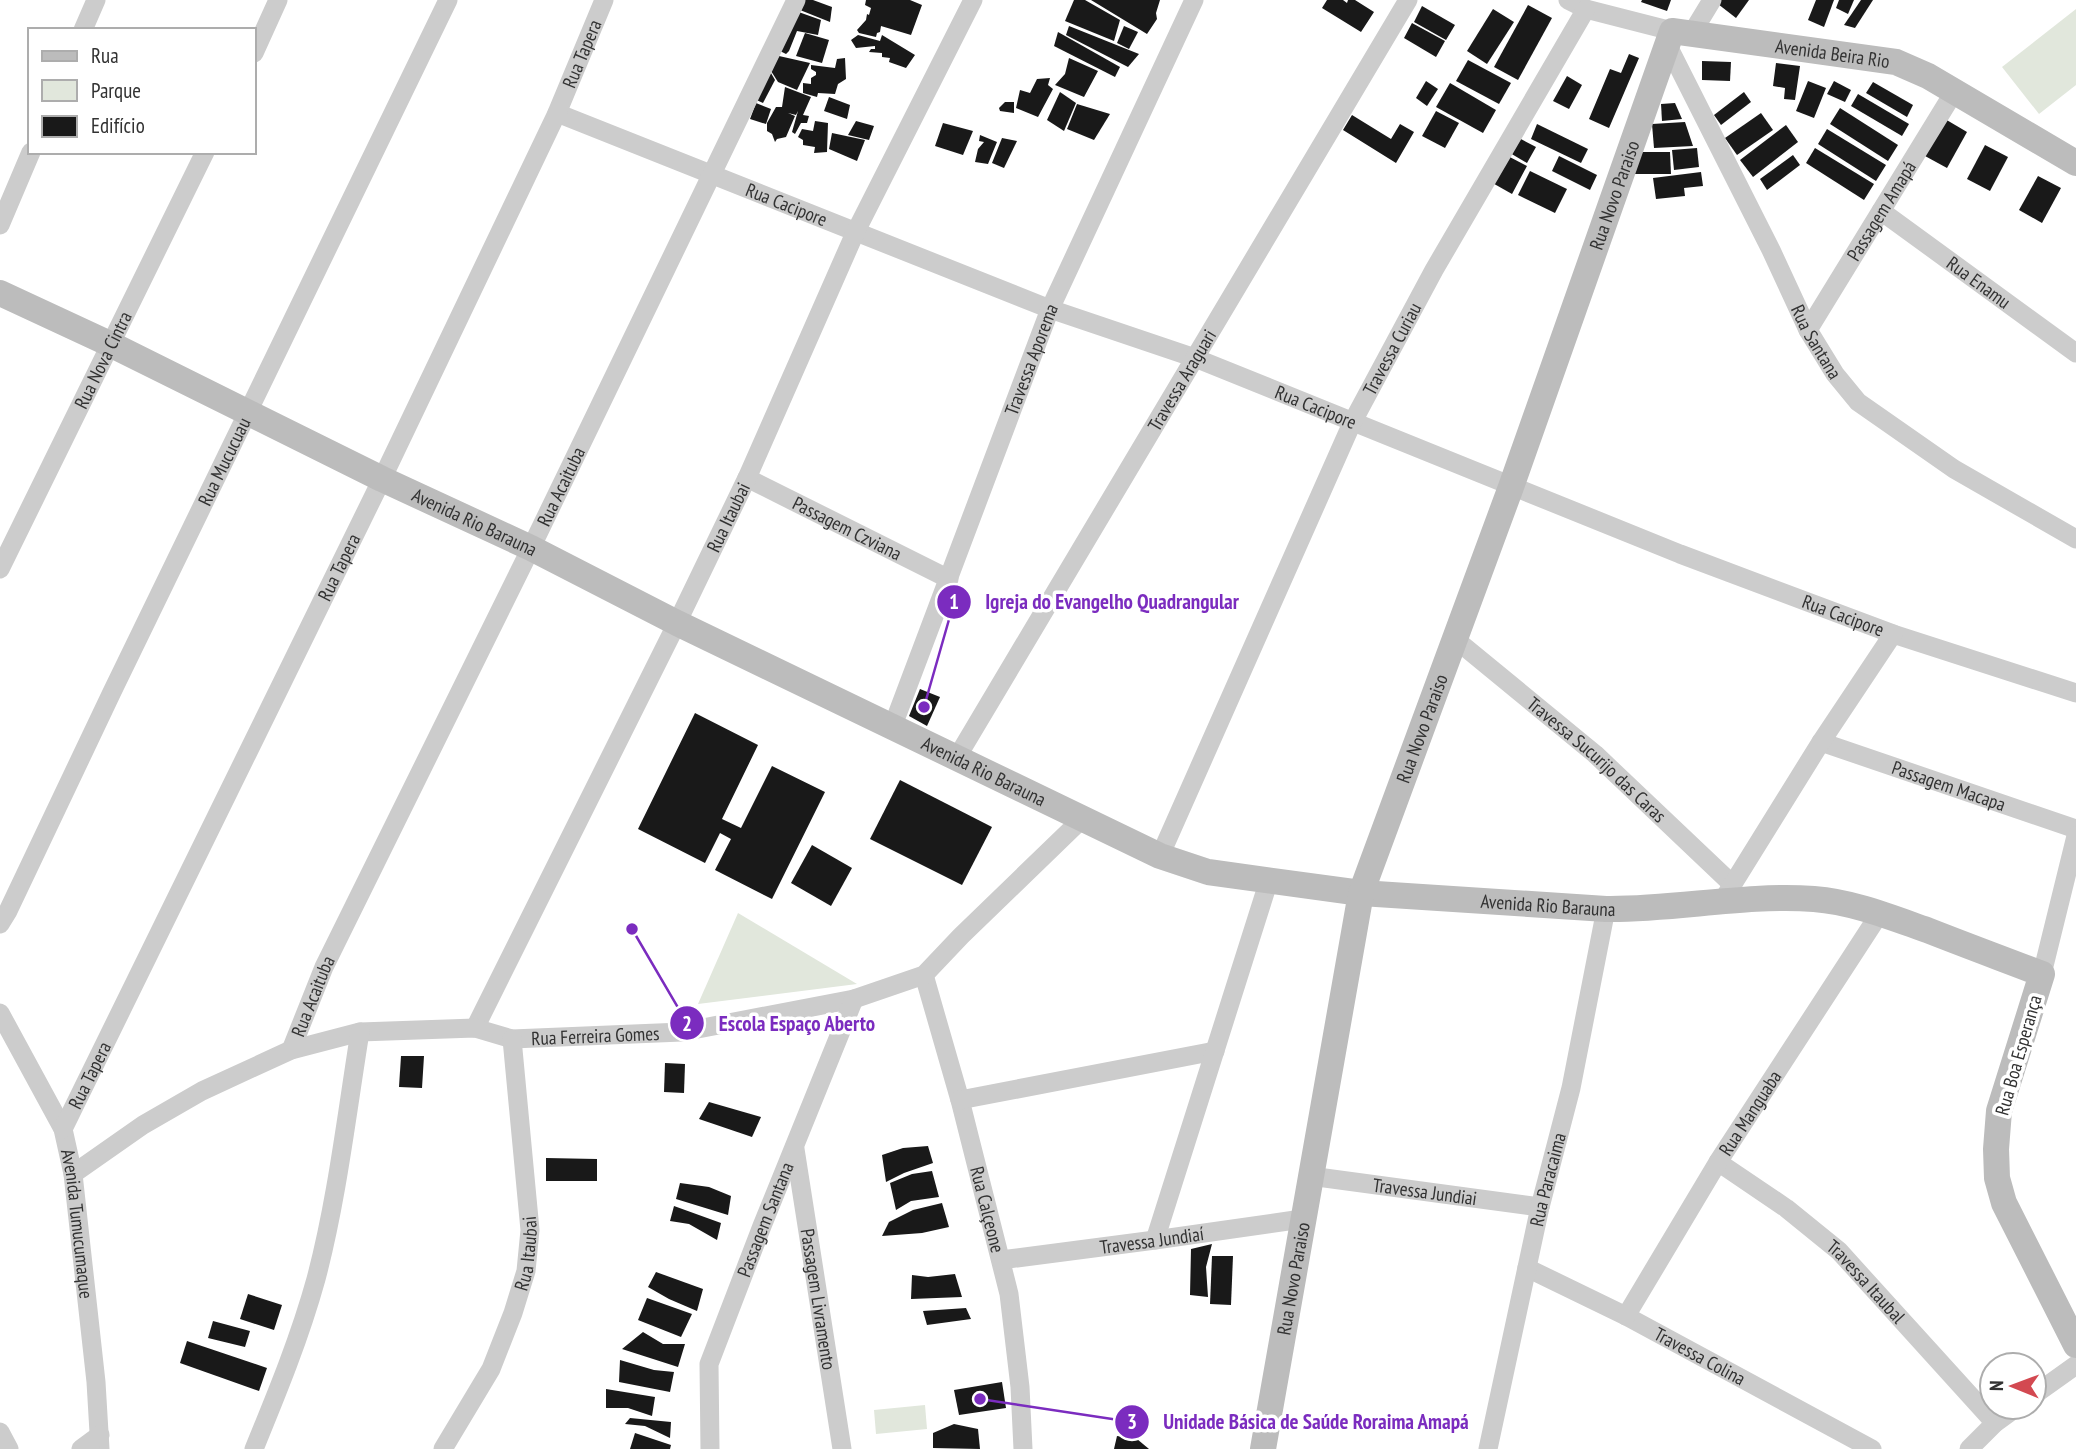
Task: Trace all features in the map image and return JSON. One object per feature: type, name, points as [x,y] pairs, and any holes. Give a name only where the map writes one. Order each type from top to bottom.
[{"type":"street","points":[[84,28],[96,0]]},
{"type":"street","points":[[256,48],[278,0]]},
{"type":"street","name":"Rua Mucucuau","points":[[0,923],[449,0]]},
{"type":"street","name":"Rua Tapera","points":[[63,1129],[382,479],[557,113],[604,0]]},
{"type":"street","name":"Rua Acaituba","points":[[291,1050],[324,967],[531,548],[709,175],[796,0]]},
{"type":"street","name":"Rua Itaubai","points":[[475,1028],[677,623],[747,478],[856,233],[973,0]]},
{"type":"street","name":"Travessa Aporema","points":[[892,728],[1050,309],[1194,0]]},
{"type":"street","name":"Travessa Araguari","points":[[956,759],[1408,0]]},
{"type":"street","name":"Avenida Beira Rio","points":[[1568,0],[1587,9],[1677,37],[1896,62],[1928,76],[2076,163]]},
{"type":"street","points":[[1677,37],[1712,0]]},
{"type":"street","name":"Travessa Curiau","points":[[1160,856],[1352,423],[1434,270],[1587,9]]},
{"type":"street","name":"Rua Santana","points":[[1677,37],[1808,330],[1835,374],[1858,401],[1954,468],[2076,539]]},
{"type":"street","name":"Rua Novo Paraiso","points":[[1263,1449],[1361,893],[1677,37]]},
{"type":"street","name":"Passagem Amapá","points":[[1808,330],[1954,92]]},
{"type":"street","name":"Rua Cacipore","points":[[557,113],[1050,309],[1195,358],[1680,554],[1893,634],[2076,693]]},
{"type":"street","points":[[0,225],[30,154]]},
{"type":"street","name":"Rua Nova Cintra","points":[[0,569],[204,154]]},
{"type":"street","name":"Rua Enamu","points":[[1881,211],[2076,353]]},
{"type":"street","name":"Avenida Rio Barauna","points":[[0,293],[382,479],[531,548],[677,623],[1160,856],[1208,872],[1361,893],[1635,910],[1727,892],[1840,902],[1880,913],[2042,974]]},
{"type":"street","name":"Passagem Czviana","points":[[747,478],[949,579]]},
{"type":"street","points":[[1727,892],[1821,742],[1893,634]]},
{"type":"street","name":"Travessa Sucurijo das Caras","points":[[1455,639],[1595,754],[1727,892]]},
{"type":"street","name":"Passagem Macapa","points":[[1821,742],[2076,829]]},
{"type":"street","name":"Rua Ferreira Gomes","points":[[73,1174],[143,1125],[190,1098],[291,1050],[360,1032],[475,1028],[512,1039],[682,1032],[854,999],[924,975],[1083,818]]},
{"type":"street","name":"Rua Boa Esperança","points":[[2076,836],[2042,974],[1999,1111],[1996,1149],[1997,1178],[2004,1203],[2076,1345]]},
{"type":"street","points":[[1155,1240],[1269,880]]},
{"type":"street","name":"Rua Paracaima","points":[[1488,1449],[1540,1207],[1571,1088],[1606,909]]},
{"type":"street","name":"Rua Manguaba","points":[[1626,1316],[1718,1162],[1880,913]]},
{"type":"street","name":"Rua Calçeone","points":[[924,975],[960,1100],[1009,1294],[1020,1387],[1023,1449]]},
{"type":"street","name":"Passagem Santana","points":[[710,1449],[709,1364],[854,999]]},
{"type":"street","name":"Avenida Tumucumaque","points":[[0,1013],[63,1129],[73,1174],[100,1442]]},
{"type":"street","points":[[254,1449],[286,1371],[316,1278],[338,1167],[360,1032]]},
{"type":"street","name":"Rua Itaubai","points":[[443,1449],[491,1369],[526,1272],[530,1230],[512,1039]]},
{"type":"street","points":[[960,1100],[1215,1051]]},
{"type":"street","name":"Passagem Livramento","points":[[795,1149],[842,1449]]},
{"type":"street","name":"Travessa Itaubal","points":[[1718,1162],[1786,1208],[1839,1251],[1995,1423]]},
{"type":"street","name":"Travessa Jundiai","points":[[1310,1175],[1540,1207]]},
{"type":"street","name":"Travessa Jundiaí","points":[[1001,1259],[1302,1219]]},
{"type":"street","name":"Travessa Colina","points":[[1527,1268],[1626,1316],[1872,1449]]},
{"type":"street","points":[[2048,1385],[2076,1365]]},
{"type":"street","points":[[1969,1449],[1998,1421]]},
{"type":"street","points":[[0,1432],[9,1449]]},
{"type":"street","points":[[80,1449],[100,1442]]},
{"type":"green space","points":[[2076,9],[2076,85],[2039,114],[2002,67]]},
{"type":"green space","points":[[738,913],[857,984],[698,1004]]},
{"type":"green space","points":[[925,1405],[927,1429],[876,1434],[874,1410]]},
{"type":"building","points":[[799,0],[813,0],[832,7],[830,22],[795,8]]},
{"type":"building","points":[[866,0],[910,0],[922,5],[911,35],[881,26],[876,37],[859,33],[857,30],[866,20],[871,8],[865,5]]},
{"type":"building","points":[[1074,0],[1085,0],[1120,20],[1114,41],[1065,21]]},
{"type":"building","points":[[1091,0],[1160,0],[1157,19],[1147,34]]},
{"type":"building","points":[[1327,0],[1343,0],[1347,3],[1348,0],[1355,0],[1374,12],[1361,32],[1322,8]]},
{"type":"building","points":[[1671,0],[1667,11],[1641,2]]},
{"type":"building","points":[[1721,0],[1749,0],[1736,18],[1718,4]]},
{"type":"building","points":[[1816,0],[1834,0],[1824,27],[1808,20]]},
{"type":"building","points":[[1839,0],[1854,0],[1848,14],[1836,8]]},
{"type":"building","points":[[1861,0],[1873,0],[1855,28],[1844,25]]},
{"type":"building","points":[[1528,5],[1552,18],[1518,80],[1494,67]]},
{"type":"building","points":[[1422,6],[1455,25],[1446,40],[1414,22]]},
{"type":"building","points":[[1493,9],[1514,22],[1487,64],[1467,51]]},
{"type":"building","points":[[793,10],[821,20],[818,35],[797,31],[786,54],[774,48]]},
{"type":"building","points":[[1412,23],[1445,41],[1436,57],[1404,38]]},
{"type":"building","points":[[1069,26],[1139,54],[1128,67],[1066,35]]},
{"type":"building","points":[[1124,26],[1138,32],[1129,49],[1117,43]]},
{"type":"building","points":[[1058,32],[1120,67],[1115,77],[1054,46]]},
{"type":"building","points":[[805,33],[829,40],[822,63],[796,56]]},
{"type":"building","points":[[858,35],[880,41],[882,35],[915,55],[906,68],[889,62],[890,58],[882,57],[882,53],[869,52],[875,49],[875,46],[856,48],[851,40]]},
{"type":"building","points":[[1629,54],[1639,58],[1609,128],[1589,119],[1610,69],[1621,73]]},
{"type":"building","points":[[779,56],[810,63],[797,90],[778,82],[771,71]]},
{"type":"building","points":[[845,58],[846,79],[838,84],[835,94],[818,93],[817,97],[803,93],[803,83],[811,84],[811,78],[816,75],[811,65],[835,68],[837,59]]},
{"type":"building","points":[[1069,58],[1098,71],[1084,97],[1055,85],[1065,74]]},
{"type":"building","points":[[1468,60],[1511,83],[1499,104],[1456,81]]},
{"type":"building","points":[[1702,61],[1731,62],[1730,81],[1702,80]]},
{"type":"building","points":[[1776,63],[1800,66],[1795,100],[1784,99],[1785,88],[1773,86]]},
{"type":"building","points":[[762,72],[771,73],[775,80],[763,103],[750,97]]},
{"type":"building","points":[[1567,76],[1582,85],[1569,109],[1553,101]]},
{"type":"building","points":[[1050,78],[1048,85],[1053,89],[1038,117],[1016,108],[1020,90],[1030,93],[1037,79]]},
{"type":"building","points":[[1426,81],[1438,89],[1427,106],[1416,98]]},
{"type":"building","points":[[1808,81],[1826,88],[1814,118],[1796,111]]},
{"type":"building","points":[[1834,81],[1851,90],[1845,102],[1827,94]]},
{"type":"building","points":[[1873,82],[1913,105],[1907,117],[1866,93]]},
{"type":"building","points":[[1450,83],[1496,110],[1483,133],[1436,107]]},
{"type":"building","points":[[785,87],[811,97],[803,115],[809,116],[807,123],[801,123],[795,134],[792,132],[798,111],[796,115],[788,113],[795,116],[786,137],[775,142],[772,134],[767,131],[767,123],[776,107],[782,107]]},
{"type":"building","points":[[1060,92],[1076,103],[1064,131],[1047,120]]},
{"type":"building","points":[[1744,92],[1751,102],[1721,125],[1714,115]]},
{"type":"building","points":[[1858,94],[1909,124],[1902,136],[1851,106]]},
{"type":"building","points":[[829,97],[850,105],[847,119],[824,111]]},
{"type":"building","points":[[1005,102],[1014,102],[1014,113],[1000,111],[999,108]]},
{"type":"building","points":[[756,103],[771,109],[766,124],[750,119]]},
{"type":"building","points":[[1675,103],[1682,119],[1662,121],[1661,104]]},
{"type":"building","points":[[1077,104],[1110,114],[1094,140],[1067,129]]},
{"type":"building","points":[[1840,108],[1898,145],[1888,161],[1830,124]]},
{"type":"building","points":[[1436,111],[1459,123],[1445,148],[1422,136]]},
{"type":"building","points":[[1761,113],[1773,130],[1737,155],[1725,138]]},
{"type":"building","points":[[1352,115],[1391,139],[1400,124],[1414,132],[1396,163],[1343,130]]},
{"type":"building","points":[[1945,119],[1967,132],[1947,168],[1925,156]]},
{"type":"building","points":[[815,121],[828,123],[827,152],[814,153],[815,147],[803,145],[803,140],[798,137],[802,129],[813,131]]},
{"type":"building","points":[[856,121],[874,126],[869,140],[848,135]]},
{"type":"building","points":[[1685,122],[1693,146],[1654,148],[1652,124]]},
{"type":"building","points":[[943,123],[973,131],[963,155],[935,146]]},
{"type":"building","points":[[1537,124],[1588,149],[1581,163],[1531,139]]},
{"type":"building","points":[[1786,125],[1798,142],[1753,177],[1740,160]]},
{"type":"building","points":[[1827,129],[1886,165],[1876,181],[1818,144]]},
{"type":"building","points":[[832,133],[865,140],[857,161],[829,149]]},
{"type":"building","points":[[980,135],[997,142],[988,164],[975,162],[978,149],[984,142],[979,141]]},
{"type":"building","points":[[1002,138],[1017,141],[1004,168],[992,163]]},
{"type":"building","points":[[1519,138],[1536,147],[1527,163],[1510,153]]},
{"type":"building","points":[[1985,145],[2008,157],[1990,191],[1967,179]]},
{"type":"building","points":[[1697,148],[1699,167],[1674,170],[1672,150]]},
{"type":"building","points":[[1815,148],[1874,184],[1864,200],[1806,163]]},
{"type":"building","points":[[1634,152],[1670,152],[1671,174],[1634,174]]},
{"type":"building","points":[[1504,154],[1527,166],[1512,194],[1489,181]]},
{"type":"building","points":[[1793,155],[1800,165],[1767,190],[1760,179]]},
{"type":"building","points":[[1559,156],[1597,175],[1590,190],[1552,171]]},
{"type":"building","points":[[1530,171],[1567,189],[1555,213],[1518,195]]},
{"type":"building","points":[[1701,172],[1703,186],[1684,188],[1685,196],[1656,199],[1653,178]]},
{"type":"building","points":[[2038,176],[2061,188],[2042,223],[2019,210]]},
{"type":"building","points":[[920,689],[940,697],[927,726],[909,716]]},
{"type":"building","points":[[695,713],[758,745],[722,819],[741,828],[772,766],[825,792],[772,899],[715,870],[731,839],[720,833],[705,863],[638,829]]},
{"type":"building","points":[[900,780],[992,827],[962,885],[870,839]]},
{"type":"building","points":[[812,845],[852,868],[831,906],[791,883]]},
{"type":"building","points":[[401,1056],[424,1056],[422,1088],[399,1087]]},
{"type":"building","points":[[665,1063],[685,1064],[684,1093],[664,1092]]},
{"type":"building","points":[[709,1102],[761,1117],[752,1137],[699,1119]]},
{"type":"building","points":[[928,1146],[933,1163],[886,1182],[882,1155],[903,1148]]},
{"type":"building","points":[[546,1158],[597,1159],[597,1181],[546,1181]]},
{"type":"building","points":[[932,1171],[939,1197],[911,1201],[896,1210],[890,1183],[912,1174]]},
{"type":"building","points":[[680,1183],[709,1187],[731,1196],[728,1215],[676,1199]]},
{"type":"building","points":[[942,1203],[949,1227],[922,1233],[882,1236],[889,1222],[913,1210]]},
{"type":"building","points":[[674,1206],[721,1223],[717,1240],[689,1224],[670,1221]]},
{"type":"building","points":[[1212,1244],[1206,1267],[1208,1297],[1190,1295],[1191,1249]]},
{"type":"building","points":[[1212,1256],[1233,1256],[1231,1305],[1210,1304]]},
{"type":"building","points":[[656,1272],[703,1289],[697,1311],[648,1287]]},
{"type":"building","points":[[955,1274],[962,1297],[911,1299],[912,1275],[928,1277]]},
{"type":"building","points":[[248,1294],[282,1305],[274,1330],[240,1319]]},
{"type":"building","points":[[647,1298],[692,1314],[681,1337],[638,1320]]},
{"type":"building","points":[[966,1308],[971,1319],[927,1325],[923,1311]]},
{"type":"building","points":[[213,1321],[250,1331],[245,1347],[208,1338]]},
{"type":"building","points":[[643,1332],[663,1344],[685,1344],[678,1367],[622,1349]]},
{"type":"building","points":[[187,1341],[267,1368],[259,1391],[180,1363]]},
{"type":"building","points":[[620,1360],[654,1370],[674,1372],[670,1392],[619,1382]]},
{"type":"building","points":[[1002,1382],[1006,1408],[959,1415],[954,1390]]},
{"type":"building","points":[[606,1389],[655,1397],[652,1416],[628,1408],[606,1408]]},
{"type":"building","points":[[630,1418],[671,1422],[670,1438],[645,1426],[625,1424]]},
{"type":"building","points":[[954,1424],[978,1429],[980,1449],[933,1448],[933,1433]]},
{"type":"building","points":[[635,1433],[671,1445],[670,1449],[630,1449]]},
{"type":"building","points":[[1117,1436],[1137,1439],[1149,1449],[1114,1449]]},
{"type":"place","name":"Igreja do Evangelho Quadrangular","points":[[924,707]]},
{"type":"place","name":"Escola Espaço Aberto","points":[[632,929]]},
{"type":"place","name":"Unidade Básica de Saúde Roraima Amapá","points":[[980,1399]]}]
